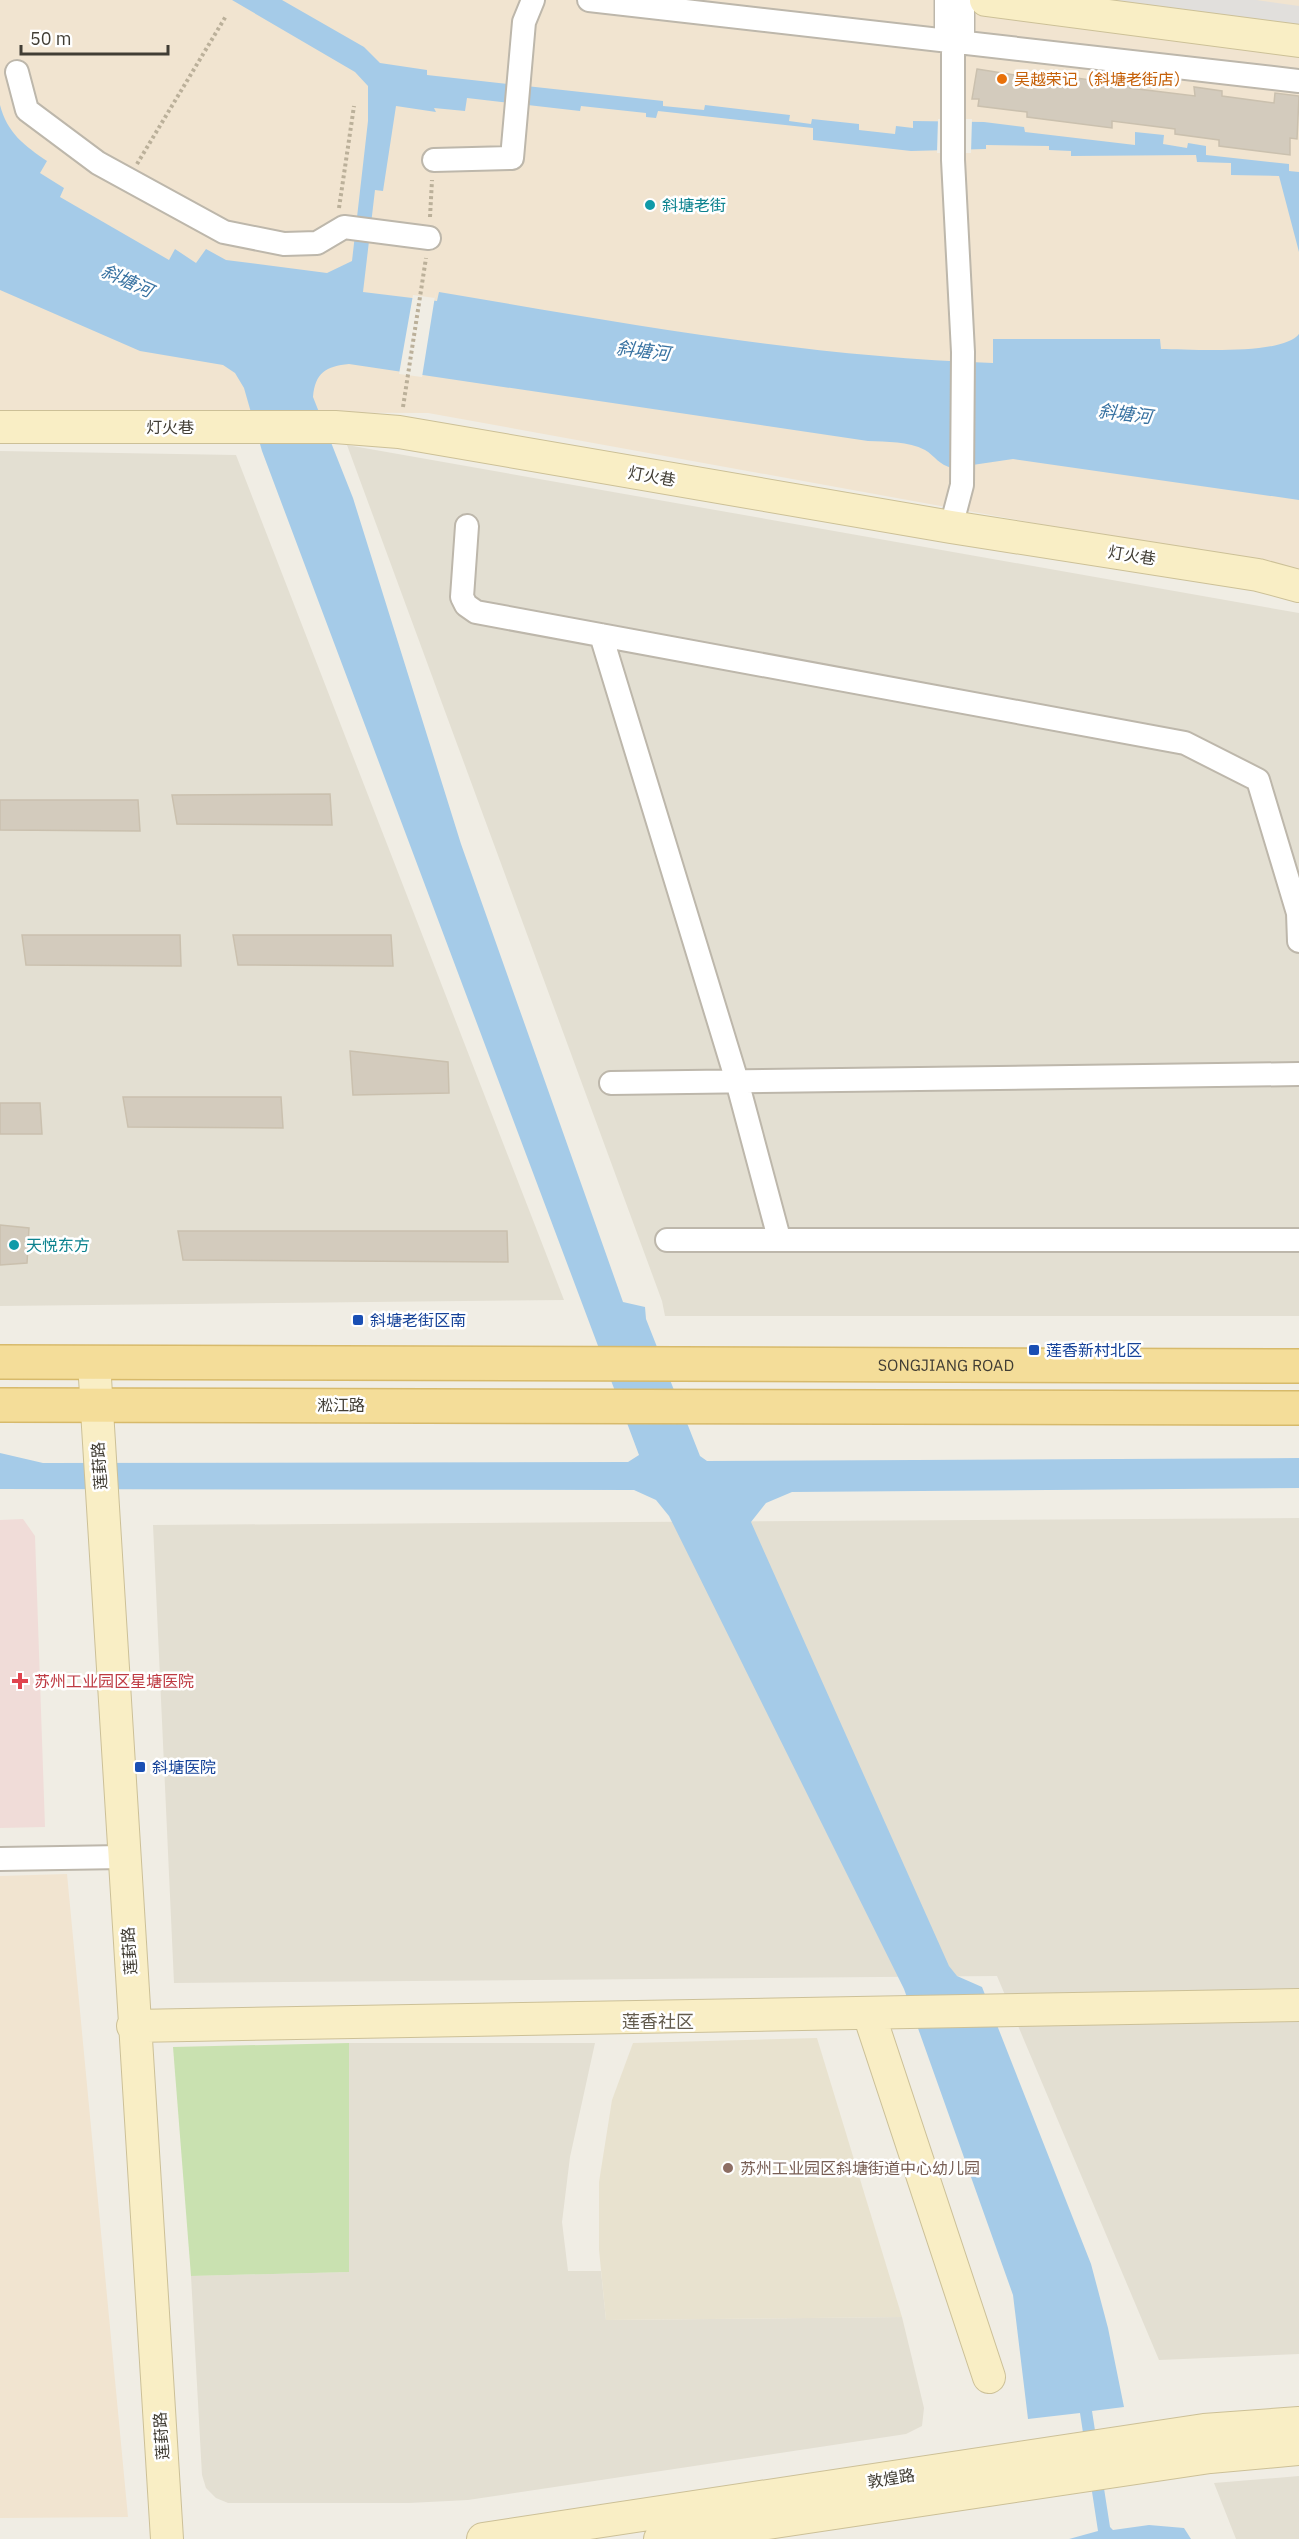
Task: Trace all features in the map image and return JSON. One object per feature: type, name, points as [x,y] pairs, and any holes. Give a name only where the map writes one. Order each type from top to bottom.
[{"type":"main road","points":[[0,1362],[94,1362]]},
{"type":"main road","name":"SONGJIANG ROAD","points":[[94,1362],[1299,1366]]},
{"type":"main road","name":"淞江路","points":[[0,1405],[1299,1408]]},
{"type":"street","points":[[434,160],[512,158],[524,22],[533,0]]},
{"type":"street","points":[[589,0],[954,35],[1299,81]]},
{"type":"street","points":[[951,527],[962,485],[963,352],[953,160],[953,0]]},
{"type":"street","points":[[986,0],[1299,41]]},
{"type":"street","points":[[17,72],[27,110],[98,164],[224,232],[284,244],[318,243],[344,227],[429,238]]},
{"type":"street","name":"灯火巷","points":[[0,427],[335,427],[399,432],[951,527],[1258,575],[1299,586]]},
{"type":"street","points":[[467,526],[461,585],[462,597],[466,605],[476,612],[1185,743],[1258,780],[1298,913],[1299,941]]},
{"type":"street","points":[[601,635],[737,1081],[779,1238]]},
{"type":"street","points":[[611,1083],[1299,1074]]},
{"type":"street","points":[[667,1240],[779,1238],[1299,1240]]},
{"type":"street","name":"莲葑路","points":[[94,1362],[133,2026],[167,2539]]},
{"type":"street","points":[[0,1859],[123,1857]]},
{"type":"street","points":[[133,2026],[902,2014],[1299,2005]]},
{"type":"street","points":[[869,2014],[989,2377]]},
{"type":"street","name":"敦煌路","points":[[660,2539],[1096,2461],[1204,2430],[1299,2423]]},
{"type":"street","name":"敦煌路","points":[[483,2539],[1096,2461],[1210,2457],[1299,2449]]},
{"type":"lane","points":[[941,0],[954,35]]},
{"type":"lane","points":[[954,35],[968,0]]},
{"type":"path","points":[[127,180],[226,16]]},
{"type":"path","points":[[335,232],[354,106]]},
{"type":"path","points":[[404,395],[425,273]]},
{"type":"shaded area","name":"斜塘老街","points":[[0,0],[1299,0],[1299,571],[428,413],[0,411]]},
{"type":"shaded area","points":[[1099,0],[1256,0],[1299,6],[1299,29]]},
{"type":"shaded area","name":"莲香新村北区","points":[[347,445],[1299,613],[1299,1316],[665,1316],[662,1301]]},
{"type":"shaded area","points":[[0,451],[236,455],[564,1300],[0,1306]]},
{"type":"shaded area","points":[[1299,1518],[1299,2354],[1159,2360],[997,1976],[174,1983],[153,1525]]},
{"type":"shaded area","name":"苏州工业园区星塘医院","points":[[23,1519],[35,1536],[45,1827],[0,1828],[0,1520]]},
{"type":"shaded area","points":[[67,1874],[128,2517],[0,2518],[0,1876]]},
{"type":"shaded area","name":"苏州工业园区斜塘街道中心幼儿园","points":[[817,2038],[902,2317],[606,2320],[599,2250],[599,2182],[612,2100],[633,2043]]},
{"type":"shaded area","points":[[349,2043],[595,2043],[570,2157],[562,2222],[568,2271],[601,2271],[606,2320],[902,2317],[924,2408],[922,2426],[906,2434],[468,2500],[409,2503],[228,2503],[216,2498],[206,2488],[202,2475],[191,2276],[349,2272]]},
{"type":"shaded area","points":[[1299,2476],[1299,2539],[1236,2539],[1214,2483]]},
{"type":"green space","points":[[349,2043],[349,2272],[191,2276],[173,2047]]},
{"type":"water","name":"斜塘河","points":[[232,0],[282,0],[364,47],[380,63],[427,70],[427,75],[663,101],[663,106],[704,110],[705,105],[790,115],[789,121],[811,124],[812,119],[859,124],[859,130],[895,134],[896,126],[913,128],[913,121],[984,122],[1024,127],[1025,132],[1135,145],[1135,132],[1164,135],[1163,144],[1187,148],[1188,143],[1206,146],[1206,155],[1289,164],[1289,171],[1299,172],[1299,252],[1279,176],[1231,175],[1231,163],[1197,162],[1196,155],[1071,156],[1071,151],[1049,150],[1049,146],[986,145],[986,149],[911,151],[813,140],[813,128],[658,111],[656,118],[646,117],[646,113],[581,106],[580,111],[467,98],[465,111],[434,108],[436,112],[396,106],[383,191],[375,190],[363,292],[437,301],[439,292],[645,327],[784,346],[853,354],[993,363],[993,339],[1160,339],[1161,349],[1234,350],[1274,346],[1289,341],[1299,334],[1299,500],[1013,459],[952,468],[940,463],[925,450],[905,443],[868,441],[349,364],[323,372],[316,382],[313,397],[353,498],[461,844],[623,1302],[645,1307],[646,1319],[700,1456],[707,1461],[1299,1458],[1299,1488],[792,1492],[766,1503],[751,1522],[949,1966],[957,1976],[982,1987],[1091,2264],[1108,2328],[1124,2407],[1092,2411],[1110,2527],[1113,2530],[1149,2525],[1184,2528],[1191,2539],[1069,2539],[1098,2531],[1080,2413],[1028,2419],[1013,2295],[904,1989],[669,1516],[656,1500],[634,1490],[0,1489],[0,1453],[43,1463],[628,1462],[639,1455],[262,451],[244,388],[235,373],[223,365],[140,351],[0,290],[0,105],[12,131],[24,144],[47,161],[40,173],[64,188],[60,197],[169,260],[175,249],[196,263],[206,249],[226,260],[327,273],[352,261],[368,121],[368,86],[355,72]]},
{"type":"pier","points":[[938,119],[972,119],[971,153],[937,153]]},
{"type":"pier","points":[[413,295],[435,298],[422,377],[399,374]]},
{"type":"building","points":[[977,69],[1033,78],[1033,72],[1105,82],[1105,78],[1131,81],[1130,88],[1195,96],[1194,87],[1222,91],[1222,96],[1274,103],[1275,93],[1299,96],[1297,139],[1290,138],[1290,155],[1219,146],[1219,140],[1175,134],[1175,129],[1112,121],[1112,128],[1027,117],[1027,112],[978,106],[979,99],[972,99]]},
{"type":"building","points":[[330,794],[332,825],[177,824],[172,795]]},
{"type":"building","points":[[0,800],[138,800],[140,831],[0,830]]},
{"type":"building","points":[[22,935],[180,935],[181,966],[26,965]]},
{"type":"building","points":[[233,935],[391,935],[393,966],[238,965]]},
{"type":"building","points":[[350,1051],[448,1062],[449,1093],[353,1095]]},
{"type":"building","points":[[123,1097],[281,1097],[283,1128],[128,1127]]},
{"type":"building","points":[[0,1103],[40,1103],[42,1134],[0,1134]]},
{"type":"building","name":"天悦东方","points":[[0,1225],[29,1228],[27,1263],[0,1265]]},
{"type":"building","points":[[178,1231],[507,1231],[508,1262],[183,1260]]},
{"type":"place","name":"吴越荣记（斜塘老街店）","points":[[1002,79]]},
{"type":"place","name":"斜塘老街","points":[[650,205]]},
{"type":"place","name":"天悦东方","points":[[14,1245]]},
{"type":"place","name":"斜塘老街区南","points":[[358,1320]]},
{"type":"place","name":"莲香新村北区","points":[[1034,1350]]},
{"type":"place","name":"苏州工业园区星塘医院","points":[[20,1681]]},
{"type":"place","name":"斜塘医院","points":[[140,1767]]},
{"type":"place","name":"苏州工业园区斜塘街道中心幼儿园","points":[[728,2168]]},
{"type":"district","name":"莲香社区","points":[[658,2022]]}]
